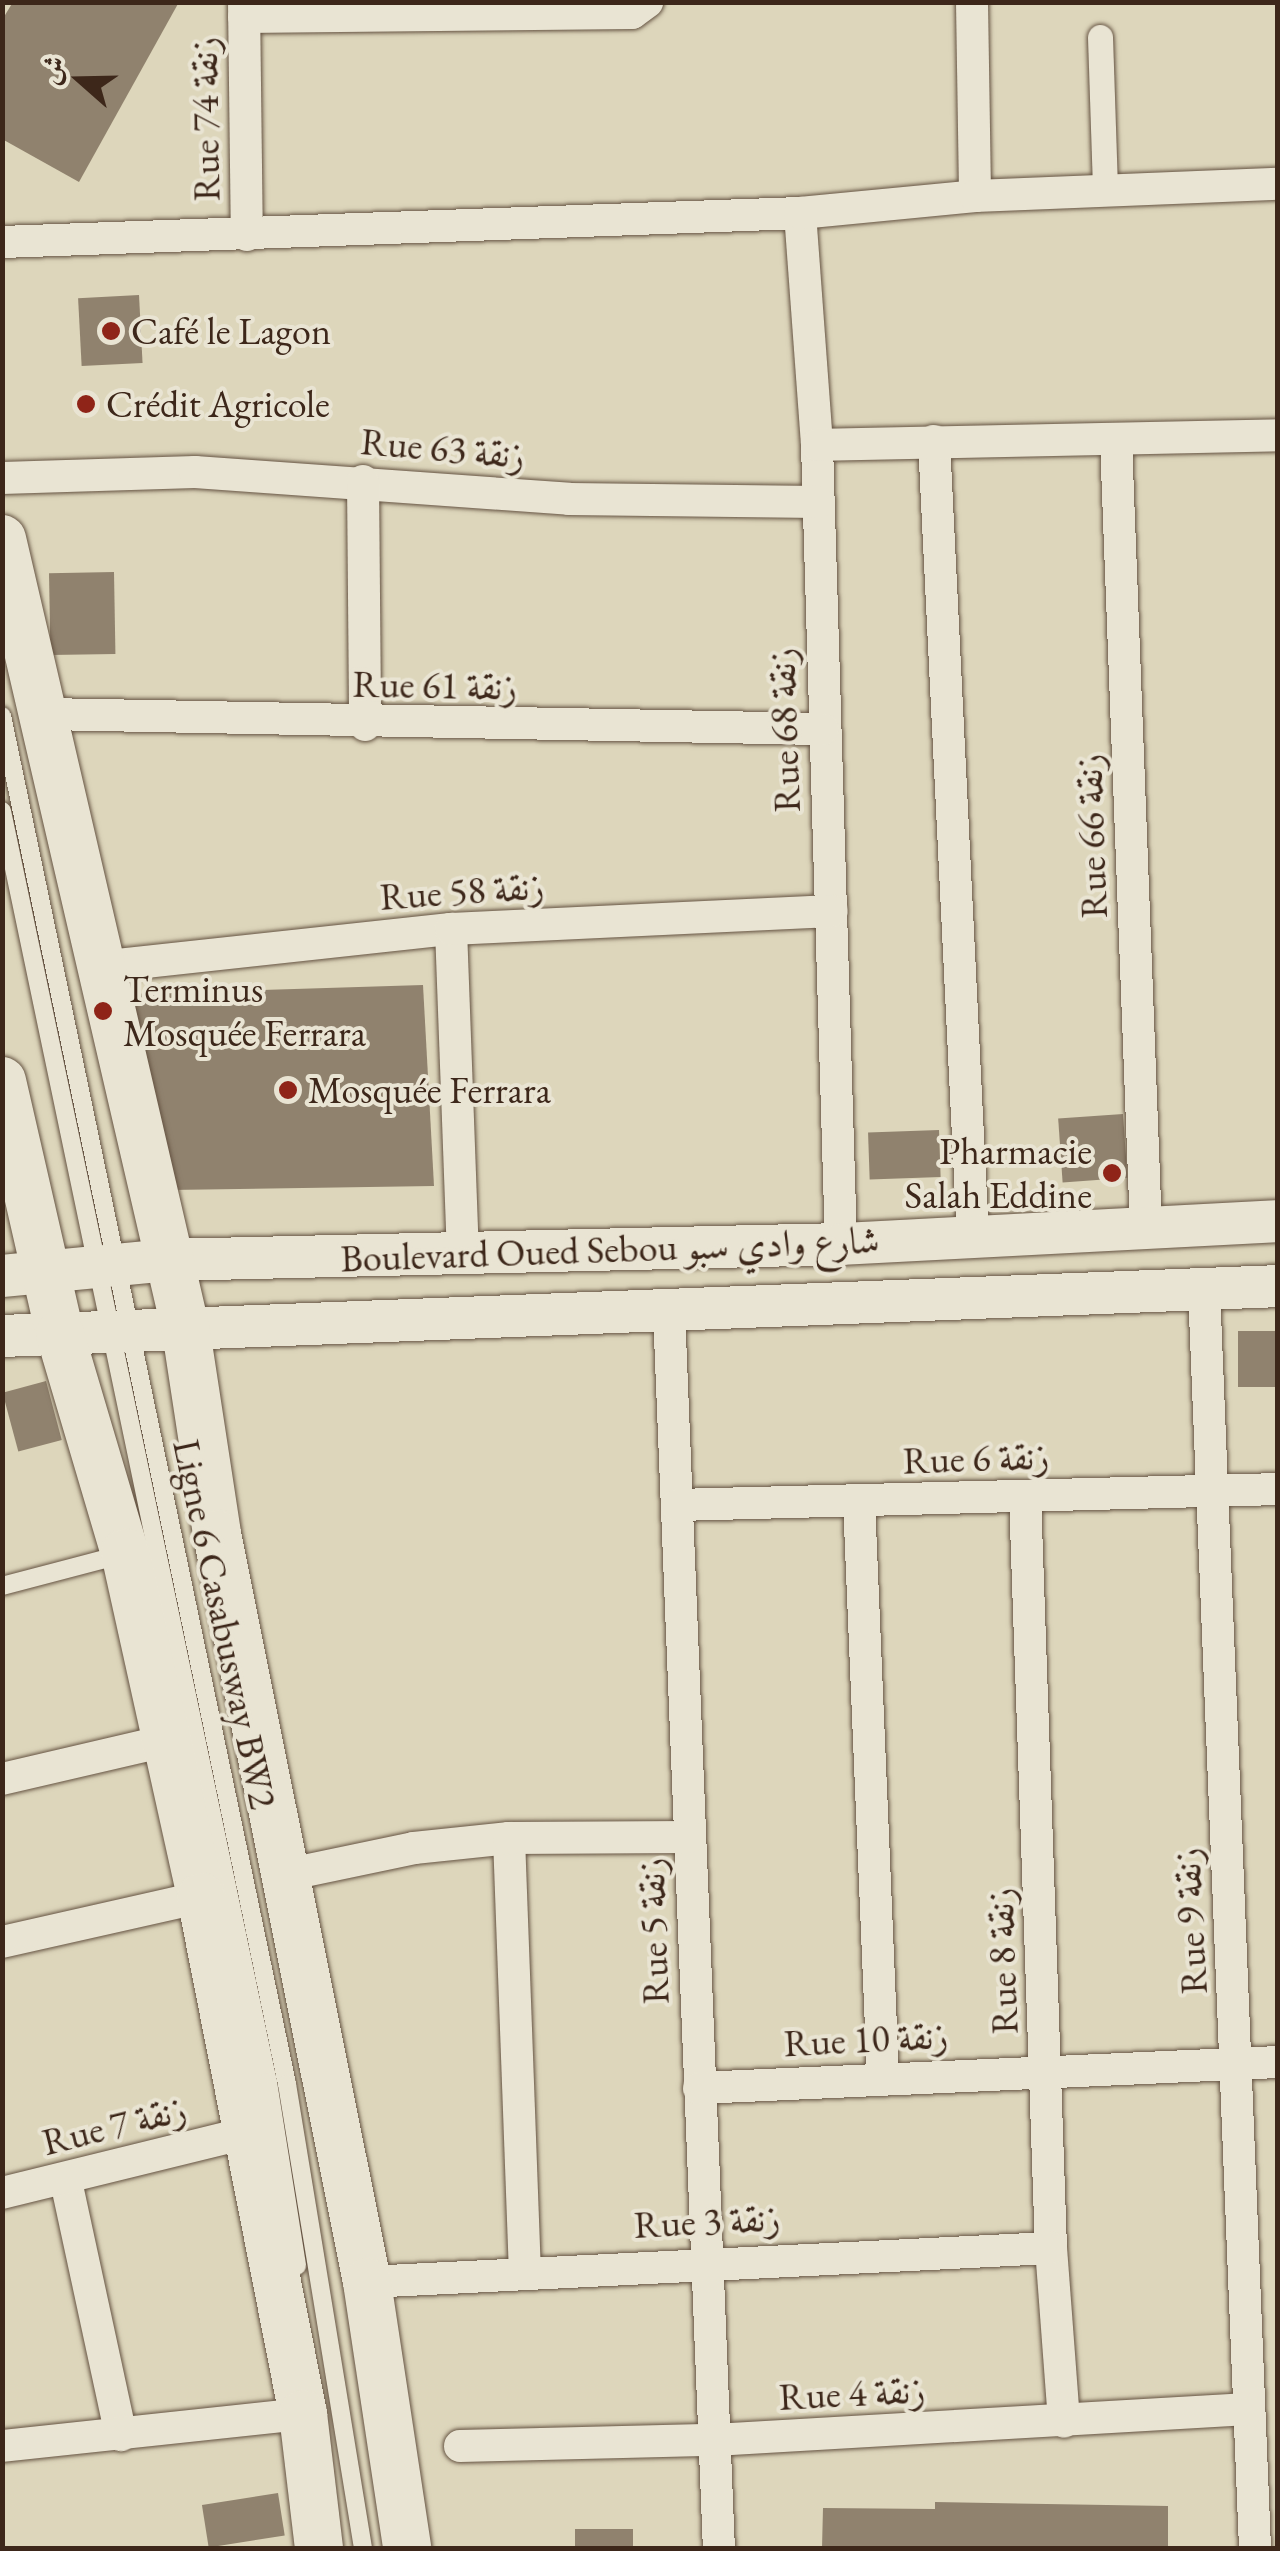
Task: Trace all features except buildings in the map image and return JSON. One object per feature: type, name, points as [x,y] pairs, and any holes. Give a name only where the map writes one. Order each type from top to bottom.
[{"type":"main road","points":[[2,538],[24,715],[99,967],[186,1331],[216,1534],[290,1874],[367,2282],[407,2548]]},
{"type":"main road","points":[[5,1105],[24,1276],[60,1334],[124,1554],[201,1897],[302,2414],[320,2548]]},
{"type":"street","points":[[244,10],[632,12],[647,2]]},
{"type":"street","points":[[972,2],[975,196]]},
{"type":"street","name":"Rue 74 زنقة","points":[[244,10],[247,235]]},
{"type":"street","points":[[1100,36],[1105,188]]},
{"type":"street","points":[[2,242],[800,213],[1105,188],[1278,184]]},
{"type":"street","name":"Rue 68 زنقة","points":[[800,213],[817,444],[841,1244]]},
{"type":"street","points":[[817,444],[1278,435]]},
{"type":"street","points":[[934,441],[973,1238]]},
{"type":"street","name":"Rue 66 زنقة","points":[[1116,441],[1146,1228]]},
{"type":"street","name":"Rue 63 زنقة","points":[[2,478],[195,472],[362,481],[568,499],[818,502]]},
{"type":"street","points":[[362,481],[365,725]]},
{"type":"street","name":"Rue 61 زنقة","points":[[24,715],[365,725],[823,730]]},
{"type":"street","name":"Rue 58 زنقة","points":[[99,967],[451,930],[832,910]]},
{"type":"street","points":[[451,930],[463,1254]]},
{"type":"street","name":"Boulevard Oued Sebou شارع وادي سبو","points":[[24,1276],[168,1260],[841,1244],[1278,1221]]},
{"type":"street","name":"Boulevard Oued Sebou شارع وادي سبو","points":[[2,1336],[1278,1286]]},
{"type":"street","name":"Rue 9 زنقة","points":[[1204,1289],[1255,2548]]},
{"type":"street","name":"Rue 5 زنقة","points":[[670,1311],[719,2548]]},
{"type":"street","name":"Rue 6 زنقة","points":[[677,1505],[1278,1489]]},
{"type":"street","name":"Rue 8 زنقة","points":[[1024,1496],[1051,2248],[1064,2422]]},
{"type":"street","points":[[859,1500],[883,2076]]},
{"type":"street","points":[[2,1778],[165,1740]]},
{"type":"street","points":[[290,1874],[414,1848],[510,1838],[689,1836]]},
{"type":"street","points":[[510,1838],[525,2270]]},
{"type":"street","points":[[2,1942],[201,1897]]},
{"type":"street","name":"Rue 10 زنقة","points":[[699,2088],[883,2076],[1047,2074],[1278,2062]]},
{"type":"street","name":"Rue 7 زنقة","points":[[2,2193],[66,2181],[246,2133]]},
{"type":"street","points":[[66,2181],[122,2436]]},
{"type":"street","name":"Rue 3 زنقة","points":[[367,2282],[708,2260],[1051,2248]]},
{"type":"street","name":"Rue 4 زنقة","points":[[460,2446],[714,2440],[1248,2409]]},
{"type":"street","points":[[2,2446],[302,2414]]},
{"type":"lane","name":"Ligne 6 Casabusway BW2","points":[[24,715],[108,1267]]},
{"type":"lane","name":"Ligne 6 Casabusway BW2","points":[[2,811],[108,1267],[287,2084],[363,2548]]},
{"type":"lane","name":"Ligne 6 Casabusway BW2","points":[[122,1333],[268,2082],[342,2548]]},
{"type":"lane","points":[[2,1586],[124,1554]]},
{"type":"place","name":"Café le Lagon","points":[[111,331]]},
{"type":"place","name":"Crédit Agricole","points":[[86,404]]},
{"type":"place","name":"Terminus Mosquée Ferrara","points":[[103,1011]]},
{"type":"place","name":"Mosquée Ferrara","points":[[288,1090]]},
{"type":"place","name":"Pharmacie Salah Eddine","points":[[1112,1173]]}]
